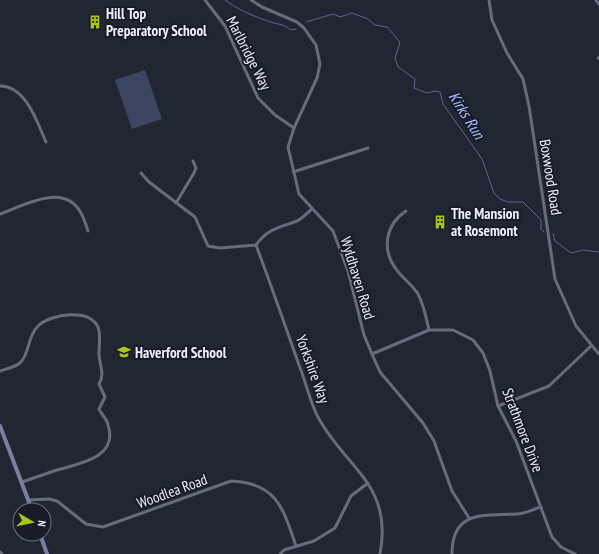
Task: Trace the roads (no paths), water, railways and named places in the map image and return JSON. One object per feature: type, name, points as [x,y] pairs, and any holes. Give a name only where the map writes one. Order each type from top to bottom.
[{"type":"street","name":"Marlbridge Way","points":[[205,0],[225,26],[258,98],[276,115],[294,128]]},
{"type":"street","name":"Wyldhaven Road","points":[[251,0],[262,7],[297,22],[304,28],[316,45],[320,64],[317,78],[294,128],[288,147],[299,194],[333,231],[348,272],[364,335],[380,372],[423,423],[434,442],[452,491],[468,518]]},
{"type":"street","name":"Boxwood Road","points":[[489,0],[492,20],[507,53],[523,79],[555,279],[570,316],[591,346],[599,354]]},
{"type":"street","points":[[596,0],[599,4]]},
{"type":"street","points":[[0,86],[9,87],[19,93],[29,107],[46,142]]},
{"type":"street","points":[[293,172],[368,148]]},
{"type":"street","points":[[176,203],[196,168],[193,160]]},
{"type":"street","points":[[141,173],[149,182],[195,217],[208,246],[220,248],[256,245],[264,235],[277,227],[298,220],[312,209]]},
{"type":"street","points":[[0,214],[50,196],[60,197],[73,203],[81,213],[88,231]]},
{"type":"street","points":[[406,211],[393,223],[388,235],[386,247],[395,268],[419,295],[429,330]]},
{"type":"street","name":"Yorkshire Way","points":[[256,245],[319,418],[368,482],[379,507],[382,520],[382,541],[380,554]]},
{"type":"street","points":[[0,371],[20,363],[24,358],[31,335],[40,325],[49,319],[63,315],[73,315],[84,317],[97,326],[99,332],[99,359],[103,375],[99,384],[105,398],[99,409],[109,425],[107,444],[97,457],[91,461],[22,482]]},
{"type":"street","name":"Strathmore Drive","points":[[372,354],[429,330],[453,330],[473,340],[483,352],[488,365],[498,406],[516,441],[552,537],[561,547],[574,554]]},
{"type":"street","points":[[498,406],[549,386],[591,346]]},
{"type":"street","points":[[0,426],[28,500]]},
{"type":"street","name":"Woodlea Road","points":[[28,500],[49,498],[57,501],[86,524],[103,527],[231,481],[245,481],[259,485],[274,498],[284,511],[296,546]]},
{"type":"street","points":[[280,554],[284,550],[314,541],[335,528],[351,496],[368,482]]},
{"type":"street","points":[[452,554],[452,545],[457,531],[468,518],[483,514],[519,514],[541,507]]},
{"type":"street","points":[[43,542],[47,554]]},
{"type":"waterway","name":"Kirks Run","points":[[225,0],[254,16],[283,25],[291,30],[296,29]]},
{"type":"waterway","name":"Kirks Run","points":[[306,22],[333,14],[340,17],[352,13],[368,19],[375,25],[387,27],[400,42],[395,58],[398,67],[415,79],[414,88],[427,93],[435,91],[440,92],[443,104],[482,159],[494,193],[500,199],[508,202],[523,202],[541,220],[541,229],[544,232]]},
{"type":"waterway","name":"Kirks Run","points":[[553,234],[555,241],[571,253],[583,250],[599,252]]},
{"type":"place","name":"Hill Top Preparatory School","points":[[95,22]]},
{"type":"place","name":"The Mansion at Rosemont","points":[[440,222]]},
{"type":"place","name":"Haverford School","points":[[124,352]]}]
